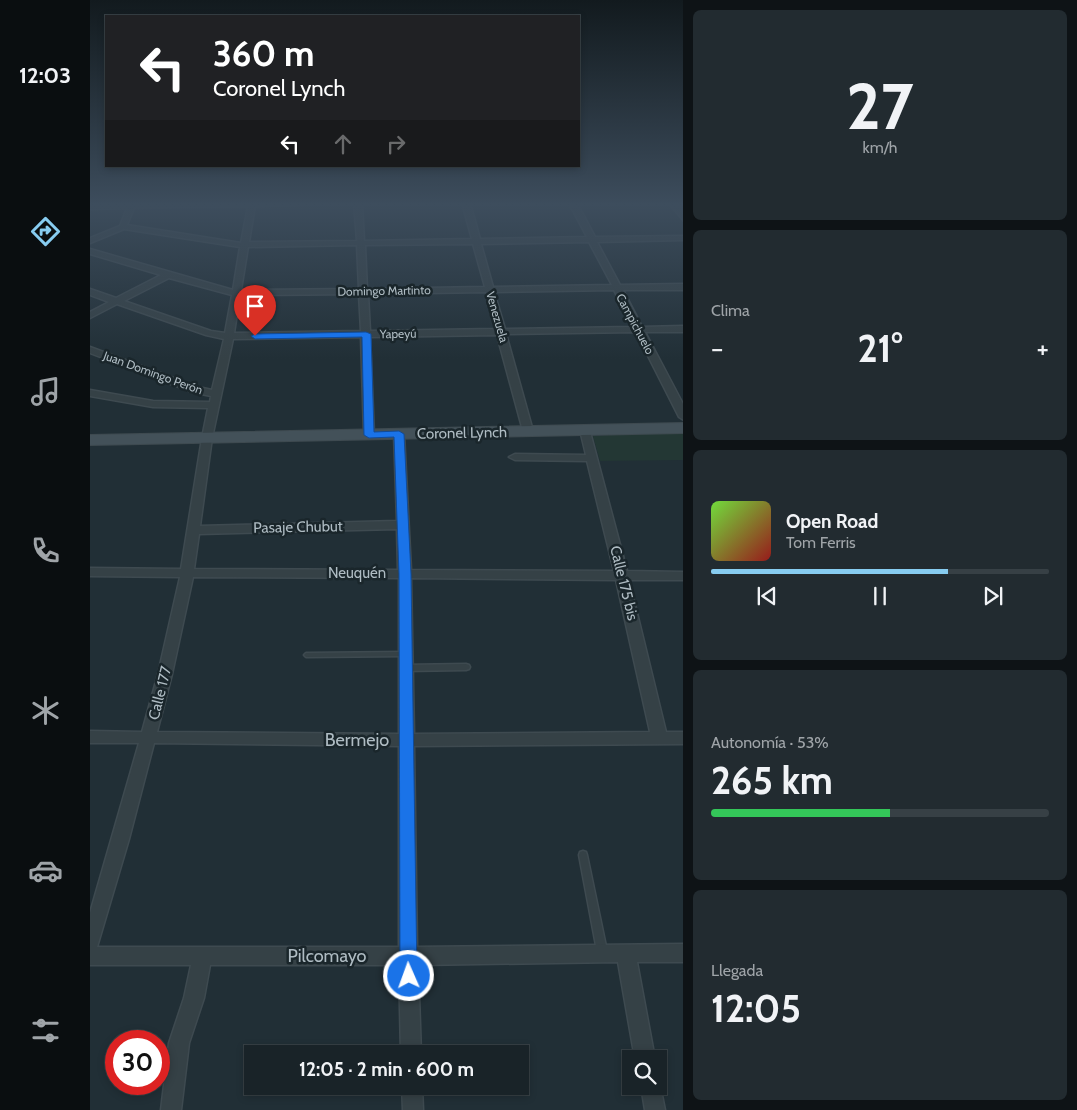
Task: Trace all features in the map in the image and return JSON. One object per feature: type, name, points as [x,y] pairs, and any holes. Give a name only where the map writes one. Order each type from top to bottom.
[{"type":"main road","name":"Coronel Lynch","points":[[90,440],[683,428]]},
{"type":"street","name":"Domingo Martinto","points":[[103,255],[219,290],[235,293],[683,287]]},
{"type":"street","name":"Calle 177","points":[[90,943],[148,739],[184,592],[207,438],[228,336],[241,255]]},
{"type":"street","points":[[360,255],[366,334],[369,435]]},
{"type":"street","name":"Venezuela","points":[[479,255],[502,332],[528,431]]},
{"type":"street","name":"Campichuelo","points":[[599,255],[683,417]]},
{"type":"street","points":[[90,315],[168,274]]},
{"type":"street","name":"Yapeyú","points":[[90,292],[209,333],[228,336],[683,329]]},
{"type":"street","name":"Juan Domingo Perón","points":[[92,352],[196,390],[217,394]]},
{"type":"street","points":[[90,393],[153,404],[213,405]]},
{"type":"street","name":"Calle 175 bis","points":[[584,430],[622,576],[651,696],[659,738]]},
{"type":"street","points":[[399,434],[405,574],[408,956],[411,1045]]},
{"type":"street","points":[[515,457],[592,458]]},
{"type":"street","name":"Pasaje Chubut","points":[[193,530],[402,525]]},
{"type":"street","name":"Neuquén","points":[[90,572],[683,576]]},
{"type":"street","name":"Bermejo","points":[[90,737],[406,740],[683,738]]},
{"type":"street","name":"Pilcomayo","points":[[90,956],[408,956],[683,953]]},
{"type":"street","points":[[626,954],[643,1050]]},
{"type":"street","points":[[171,1110],[179,1043],[194,998],[202,956]]},
{"type":"street","points":[[412,1095],[413,1110]]},
{"type":"street","points":[[652,1095],[655,1110]]},
{"type":"lane","points":[[308,655],[466,667]]},
{"type":"lane","points":[[584,855],[602,955]]},
{"type":"green space","points":[[683,431],[683,460],[600,461],[593,436]]},
{"type":"route","points":[[255,336],[366,334],[369,435],[399,434],[405,574],[409,976]]}]
